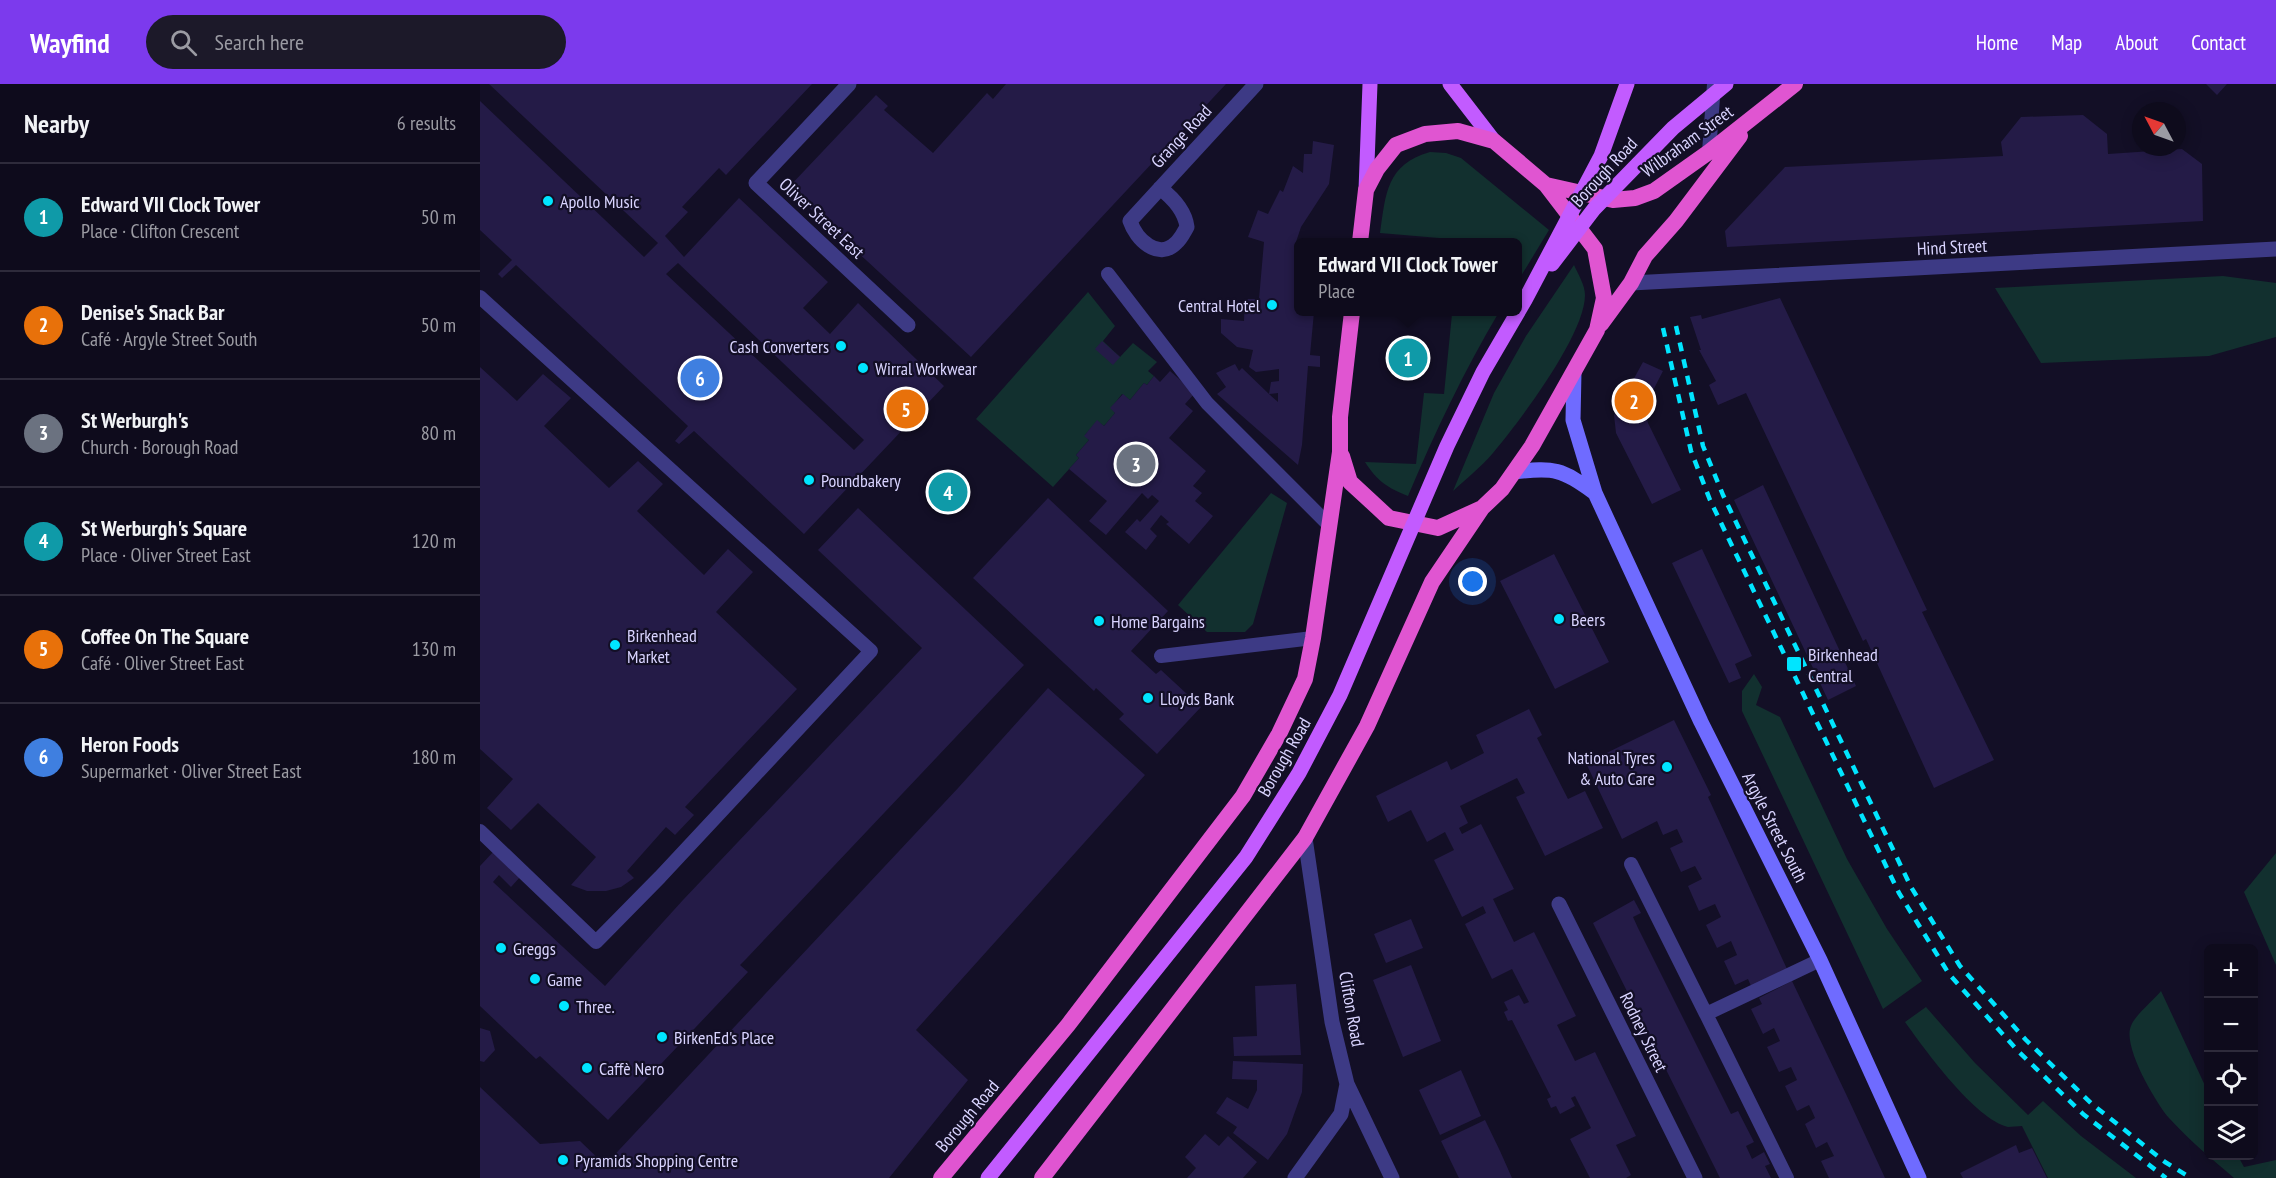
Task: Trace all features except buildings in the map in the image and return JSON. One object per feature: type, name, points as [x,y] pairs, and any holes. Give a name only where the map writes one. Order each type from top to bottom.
[{"type":"highway","points":[[1758,114],[1795,84]]},
{"type":"highway","name":"Wilbraham Street","points":[[1494,141],[1546,185],[1613,201],[1635,198],[1654,191],[1758,114]]},
{"type":"highway","name":"Wilbraham Street","points":[[1597,330],[1631,283],[1645,256],[1676,221],[1758,114]]},
{"type":"highway","points":[[1361,238],[1366,190],[1377,169],[1396,145],[1425,134],[1458,131],[1494,141]]},
{"type":"highway","points":[[1042,1178],[1305,838],[1367,726],[1432,582],[1482,508],[1502,489],[1532,446],[1597,330],[1604,298],[1595,249],[1546,185]]},
{"type":"highway","points":[[1352,316],[1340,417],[1340,452],[1350,482],[1389,518],[1438,528],[1482,508]]},
{"type":"highway","name":"Borough Road","points":[[941,1178],[1068,1025],[1243,796],[1279,734],[1305,679],[1340,452]]},
{"type":"main road","points":[[1366,190],[1370,84]]},
{"type":"main road","points":[[1450,84],[1494,141]]},
{"type":"main road","name":"Borough Road","points":[[1522,305],[1601,156],[1627,84]]},
{"type":"main road","name":"Borough Road","points":[[1525,300],[1594,209],[1672,128],[1726,84]]},
{"type":"main road","name":"Borough Road","points":[[988,1178],[1246,857],[1299,773],[1340,695],[1447,446],[1483,372],[1516,316]]},
{"type":"main road","name":"Argyle Street South","points":[[1574,372],[1574,420],[1595,493],[1701,722],[1820,960],[1919,1178]]},
{"type":"main road","points":[[1514,472],[1546,468],[1571,476],[1595,493]]},
{"type":"street","name":"Oliver Street East","points":[[849,84],[756,183],[908,325]]},
{"type":"street","name":"Grange Road","points":[[1160,188],[1256,84]]},
{"type":"street","name":"Hind Street","points":[[1631,283],[2276,249]]},
{"type":"street","name":"Clifton Road","points":[[1305,838],[1332,1022],[1347,1084],[1392,1178]]},
{"type":"street","name":"Rodney Street","points":[[1559,904],[1695,1178]]},
{"type":"street","points":[[1295,1178],[1341,1114],[1347,1084]]},
{"type":"lane","points":[[1708,152],[1714,84]]},
{"type":"lane","points":[[1108,274],[1207,404],[1330,526]]},
{"type":"lane","points":[[480,297],[872,651],[596,942],[480,831]]},
{"type":"lane","points":[[1161,656],[1313,638]]},
{"type":"lane","points":[[1632,864],[1787,1178]]},
{"type":"lane","points":[[1707,1014],[1820,960]]},
{"type":"green space","points":[[1430,152],[1446,153],[1461,158],[1549,230],[1522,274],[1522,238],[1439,238],[1380,233],[1384,205],[1391,182],[1404,165]]},
{"type":"green space","points":[[1574,265],[1583,283],[1585,295],[1582,312],[1563,354],[1534,400],[1493,453],[1453,491],[1494,393],[1526,336]]},
{"type":"green space","points":[[2223,276],[2276,283],[2276,337],[2209,356],[2041,363],[1995,288]]},
{"type":"green space","points":[[1088,292],[1115,326],[1103,341],[1120,357],[1133,343],[1157,362],[1148,371],[1154,376],[1147,385],[1144,383],[1130,400],[1122,394],[1111,408],[1115,413],[1104,426],[1097,421],[1085,435],[1089,440],[1076,455],[1079,458],[1053,487],[976,419]]},
{"type":"green space","points":[[1452,316],[1497,316],[1451,402],[1408,496],[1383,483],[1365,462],[1416,464],[1424,393],[1444,394]]},
{"type":"green space","points":[[1271,493],[1287,503],[1253,624],[1245,632],[1207,632],[1178,605]]},
{"type":"green space","points":[[1754,674],[1762,687],[1756,705],[1780,717],[1847,859],[1887,929],[1922,981],[1883,1009],[1742,711],[1742,691]]},
{"type":"green space","points":[[2276,853],[2276,965],[2244,892]]},
{"type":"green space","points":[[2161,991],[2204,1083],[2204,1152],[2163,1111],[2142,1074],[2131,1047],[2130,1035],[2131,1026]]},
{"type":"green space","points":[[1926,1007],[1975,1063],[2028,1115],[2043,1101],[2081,1136],[2136,1178],[2048,1178],[2022,1126],[2008,1127],[1995,1121],[1966,1098],[1905,1022]]},
{"type":"green space","points":[[2214,1160],[2240,1160],[2244,1167],[2276,1160],[2276,1178],[2234,1178]]},
{"type":"railway","points":[[1676,326],[1703,446],[1723,495],[1911,887],[1960,966],[2026,1040],[2092,1104],[2165,1162],[2191,1178]]},
{"type":"railway","points":[[1663,328],[1691,451],[1710,500],[1899,893],[1949,974],[2017,1050],[2083,1114],[2166,1178]]},
{"type":"place","name":"Apollo Music","points":[[548,201]]},
{"type":"place","name":"Central Hotel","points":[[1272,305]]},
{"type":"place","name":"Cash Converters","points":[[841,346]]},
{"type":"place","name":"Edward VII Clock Tower","points":[[1408,358]]},
{"type":"place","name":"Wirral Workwear","points":[[863,368]]},
{"type":"place","name":"Heron Foods","points":[[700,378]]},
{"type":"place","name":"Denise's Snack Bar","points":[[1634,401]]},
{"type":"place","name":"Coffee On The Square","points":[[906,409]]},
{"type":"place","name":"St Werburgh's","points":[[1136,464]]},
{"type":"place","name":"Poundbakery","points":[[809,480]]},
{"type":"place","name":"St Werburgh's Square","points":[[948,492]]},
{"type":"place","name":"Beers","points":[[1559,619]]},
{"type":"place","name":"Home Bargains","points":[[1099,621]]},
{"type":"place","name":"Birkenhead Market","points":[[615,645]]},
{"type":"place","name":"Birkenhead Central","points":[[1794,664]]},
{"type":"place","name":"Lloyds Bank","points":[[1148,698]]},
{"type":"place","name":"National Tyres & Auto Care","points":[[1667,767]]},
{"type":"place","name":"Greggs","points":[[501,948]]},
{"type":"place","name":"Game","points":[[535,979]]},
{"type":"place","name":"Three.","points":[[564,1006]]},
{"type":"place","name":"BirkenEd's Place","points":[[662,1037]]},
{"type":"place","name":"Caffè Nero","points":[[587,1068]]},
{"type":"place","name":"Pyramids Shopping Centre","points":[[563,1160]]}]
